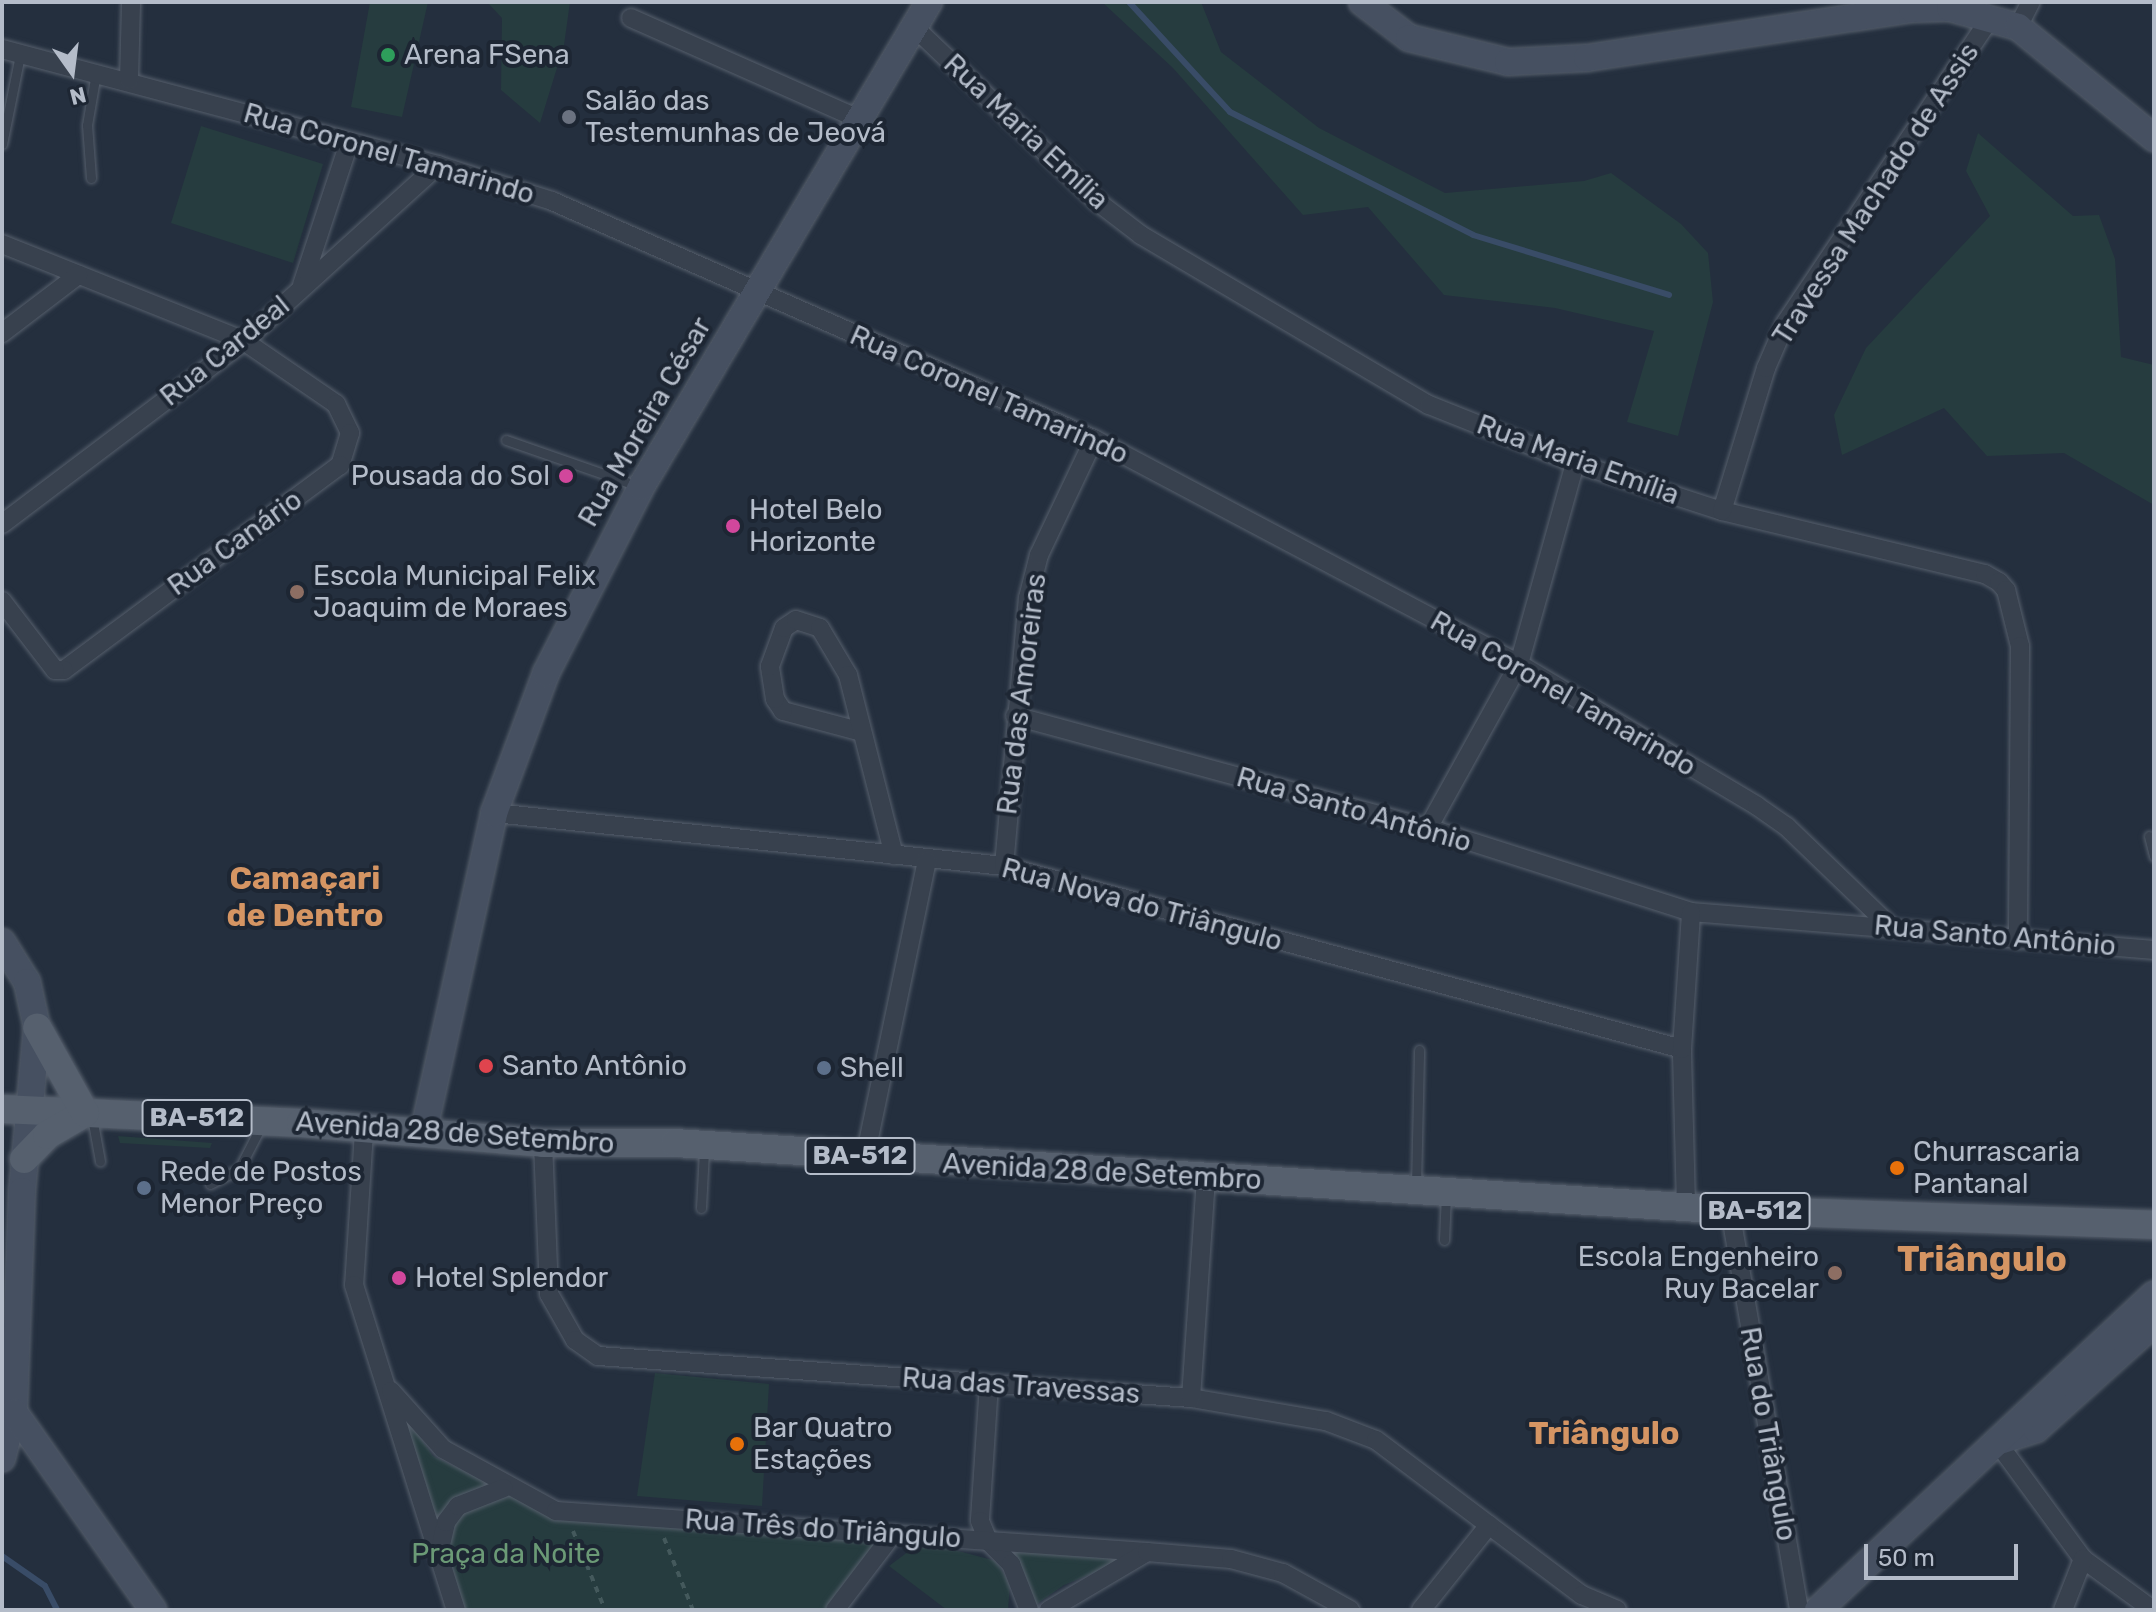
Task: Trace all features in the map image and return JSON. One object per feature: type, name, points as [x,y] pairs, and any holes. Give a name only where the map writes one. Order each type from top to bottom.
[{"type":"main road","points":[[24,1159],[47,1135],[88,1113],[37,1027]]},
{"type":"main road","name":"Avenida 28 de Setembro","points":[[16,1109],[264,1121],[364,1132],[543,1143],[704,1146],[1730,1210],[2154,1225]]},
{"type":"street","points":[[129,80],[131,2]]},
{"type":"street","name":"Rua Moreira César","points":[[423,1134],[494,813],[546,673],[641,487],[857,118],[929,2]]},
{"type":"street","points":[[1362,2],[1409,38],[1508,62],[1587,58],[1912,9],[1950,8],[2018,27],[2154,138]]},
{"type":"street","points":[[2018,27],[2031,2]]},
{"type":"street","name":"Travessa Machado de Assis","points":[[1722,511],[1766,368],[1786,322],[1991,17]]},
{"type":"street","points":[[631,18],[857,118]]},
{"type":"street","name":"Rua Maria Emília","points":[[914,27],[1098,202],[1141,235],[1429,405],[1575,463],[1722,511],[1985,574],[2006,590],[2020,646],[2018,940]]},
{"type":"street","name":"Rua Coronel Tamarindo","points":[[11,52],[129,80],[438,165],[552,201],[1094,439],[1519,664],[1787,827],[1889,925]]},
{"type":"street","points":[[301,288],[349,143]]},
{"type":"street","name":"Rua Cardeal","points":[[2,524],[244,341],[438,165]]},
{"type":"street","points":[[2,244],[244,341]]},
{"type":"street","points":[[2,333],[78,275]]},
{"type":"street","name":"Rua Canário","points":[[2,601],[59,671],[340,465],[350,433],[336,404],[244,341]]},
{"type":"street","name":"Rua das Amoreiras","points":[[1004,866],[1015,716],[1028,598],[1039,555],[1094,439]]},
{"type":"street","points":[[1428,828],[1519,664],[1575,463]]},
{"type":"street","points":[[862,732],[783,711],[775,699],[770,666],[784,628],[796,620],[808,621],[829,639],[848,675],[894,855]]},
{"type":"street","name":"Rua Santo Antônio","points":[[1015,716],[1428,828],[1691,912],[1889,925],[2018,940],[2154,950]]},
{"type":"street","name":"Rua Nova do Triângulo","points":[[494,813],[1004,866],[1682,1049]]},
{"type":"street","points":[[865,1157],[927,860]]},
{"type":"street","points":[[1686,1206],[1682,1049],[1691,912]]},
{"type":"street","points":[[2,942],[27,982],[37,1027],[16,1109],[24,1159],[15,1251],[14,1412],[2,1458]]},
{"type":"street","points":[[364,1132],[354,1285],[360,1317],[391,1391],[456,1610]]},
{"type":"street","name":"Rua das Travessas","points":[[543,1143],[549,1294],[575,1340],[598,1356],[1191,1398],[1326,1421],[1376,1440],[1582,1595],[1617,1610]]},
{"type":"street","points":[[1191,1398],[1206,1178]]},
{"type":"street","name":"Rua do Triângulo","points":[[1730,1210],[1799,1610]]},
{"type":"street","points":[[1818,1610],[1997,1442],[2019,1416],[2154,1294]]},
{"type":"street","points":[[1997,1442],[2036,1429],[2154,1323]]},
{"type":"street","points":[[989,1384],[979,1511],[988,1541],[1011,1564],[1029,1610]]},
{"type":"street","name":"Rua Três do Triângulo","points":[[391,1391],[443,1449],[504,1488],[565,1512],[1231,1559],[1283,1573],[1350,1610]]},
{"type":"street","points":[[14,1412],[153,1610]]},
{"type":"street","points":[[1997,1442],[2083,1559],[2153,1609]]},
{"type":"street","points":[[439,1553],[446,1522],[458,1506],[504,1488]]},
{"type":"street","points":[[1421,1610],[1489,1525]]},
{"type":"street","points":[[835,1610],[893,1534]]},
{"type":"street","points":[[1049,1610],[1147,1552]]},
{"type":"street","points":[[2063,1610],[2083,1559]]},
{"type":"lane","points":[[2,144],[11,52]]},
{"type":"lane","points":[[91,178],[87,125],[96,73]]},
{"type":"lane","points":[[506,440],[641,487]]},
{"type":"lane","points":[[2149,836],[2154,856]]},
{"type":"lane","points":[[1416,1189],[1419,1050]]},
{"type":"lane","points":[[88,1113],[100,1161]]},
{"type":"lane","points":[[210,1184],[239,1169],[264,1121]]},
{"type":"lane","points":[[701,1208],[704,1146]]},
{"type":"lane","points":[[1444,1240],[1447,1191]]},
{"type":"path","points":[[565,1512],[605,1610]]},
{"type":"path","points":[[656,1518],[693,1610]]},
{"type":"green space","name":"Arena FSena","points":[[370,2],[428,2],[402,117],[351,107]]},
{"type":"green space","points":[[487,2],[570,2],[564,45],[540,123],[501,90],[502,18]]},
{"type":"green space","points":[[1102,2],[1201,2],[1221,52],[1319,128],[1445,193],[1584,181],[1611,173],[1681,224],[1708,253],[1713,302],[1678,436],[1627,422],[1654,331],[1555,308],[1444,295],[1368,207],[1303,215],[1173,68]]},
{"type":"green space","points":[[201,126],[323,164],[293,263],[171,223]]},
{"type":"green space","points":[[1978,133],[2073,216],[2099,215],[2115,259],[2121,357],[2154,365],[2154,505],[2064,453],[1987,456],[1944,408],[1842,455],[1834,415],[1866,348],[1990,216],[1966,171]]},
{"type":"green space","points":[[118,1136],[212,1143],[210,1148],[120,1143]]},
{"type":"green space","points":[[655,1373],[769,1384],[762,1506],[637,1496]]},
{"type":"green space","name":"Praça da Noite","points":[[398,1405],[433,1456],[559,1517],[880,1539],[825,1610],[464,1610]]},
{"type":"green space","points":[[943,1547],[996,1561],[1010,1584],[1008,1610],[947,1610],[889,1566],[913,1548]]},
{"type":"green space","points":[[1011,1550],[1125,1560],[1064,1585],[1031,1608]]},
{"type":"waterway","points":[[1129,2],[1230,112],[1473,235],[1669,295]]},
{"type":"waterway","points":[[2,1556],[45,1586],[57,1610]]},
{"type":"place","name":"Arena FSena","points":[[388,55]]},
{"type":"place","name":"Salão das Testemunhas de Jeová","points":[[569,117]]},
{"type":"place","name":"Pousada do Sol","points":[[566,476]]},
{"type":"place","name":"Hotel Belo Horizonte","points":[[733,526]]},
{"type":"place","name":"Escola Municipal Felix Joaquim de Moraes","points":[[297,592]]},
{"type":"place","name":"Santo Antônio","points":[[486,1066]]},
{"type":"place","name":"Shell","points":[[824,1068]]},
{"type":"place","name":"Churrascaria Pantanal","points":[[1897,1168]]},
{"type":"place","name":"Rede de Postos Menor Preço","points":[[144,1188]]},
{"type":"place","name":"Escola Engenheiro Ruy Bacelar","points":[[1835,1273]]},
{"type":"place","name":"Hotel Splendor","points":[[399,1278]]},
{"type":"place","name":"Bar Quatro Estações","points":[[737,1444]]},
{"type":"district","name":"Camaçari de Dentro","points":[[305,898]]},
{"type":"district","name":"Triângulo","points":[[1982,1259]]},
{"type":"district","name":"Triângulo","points":[[1604,1433]]}]
